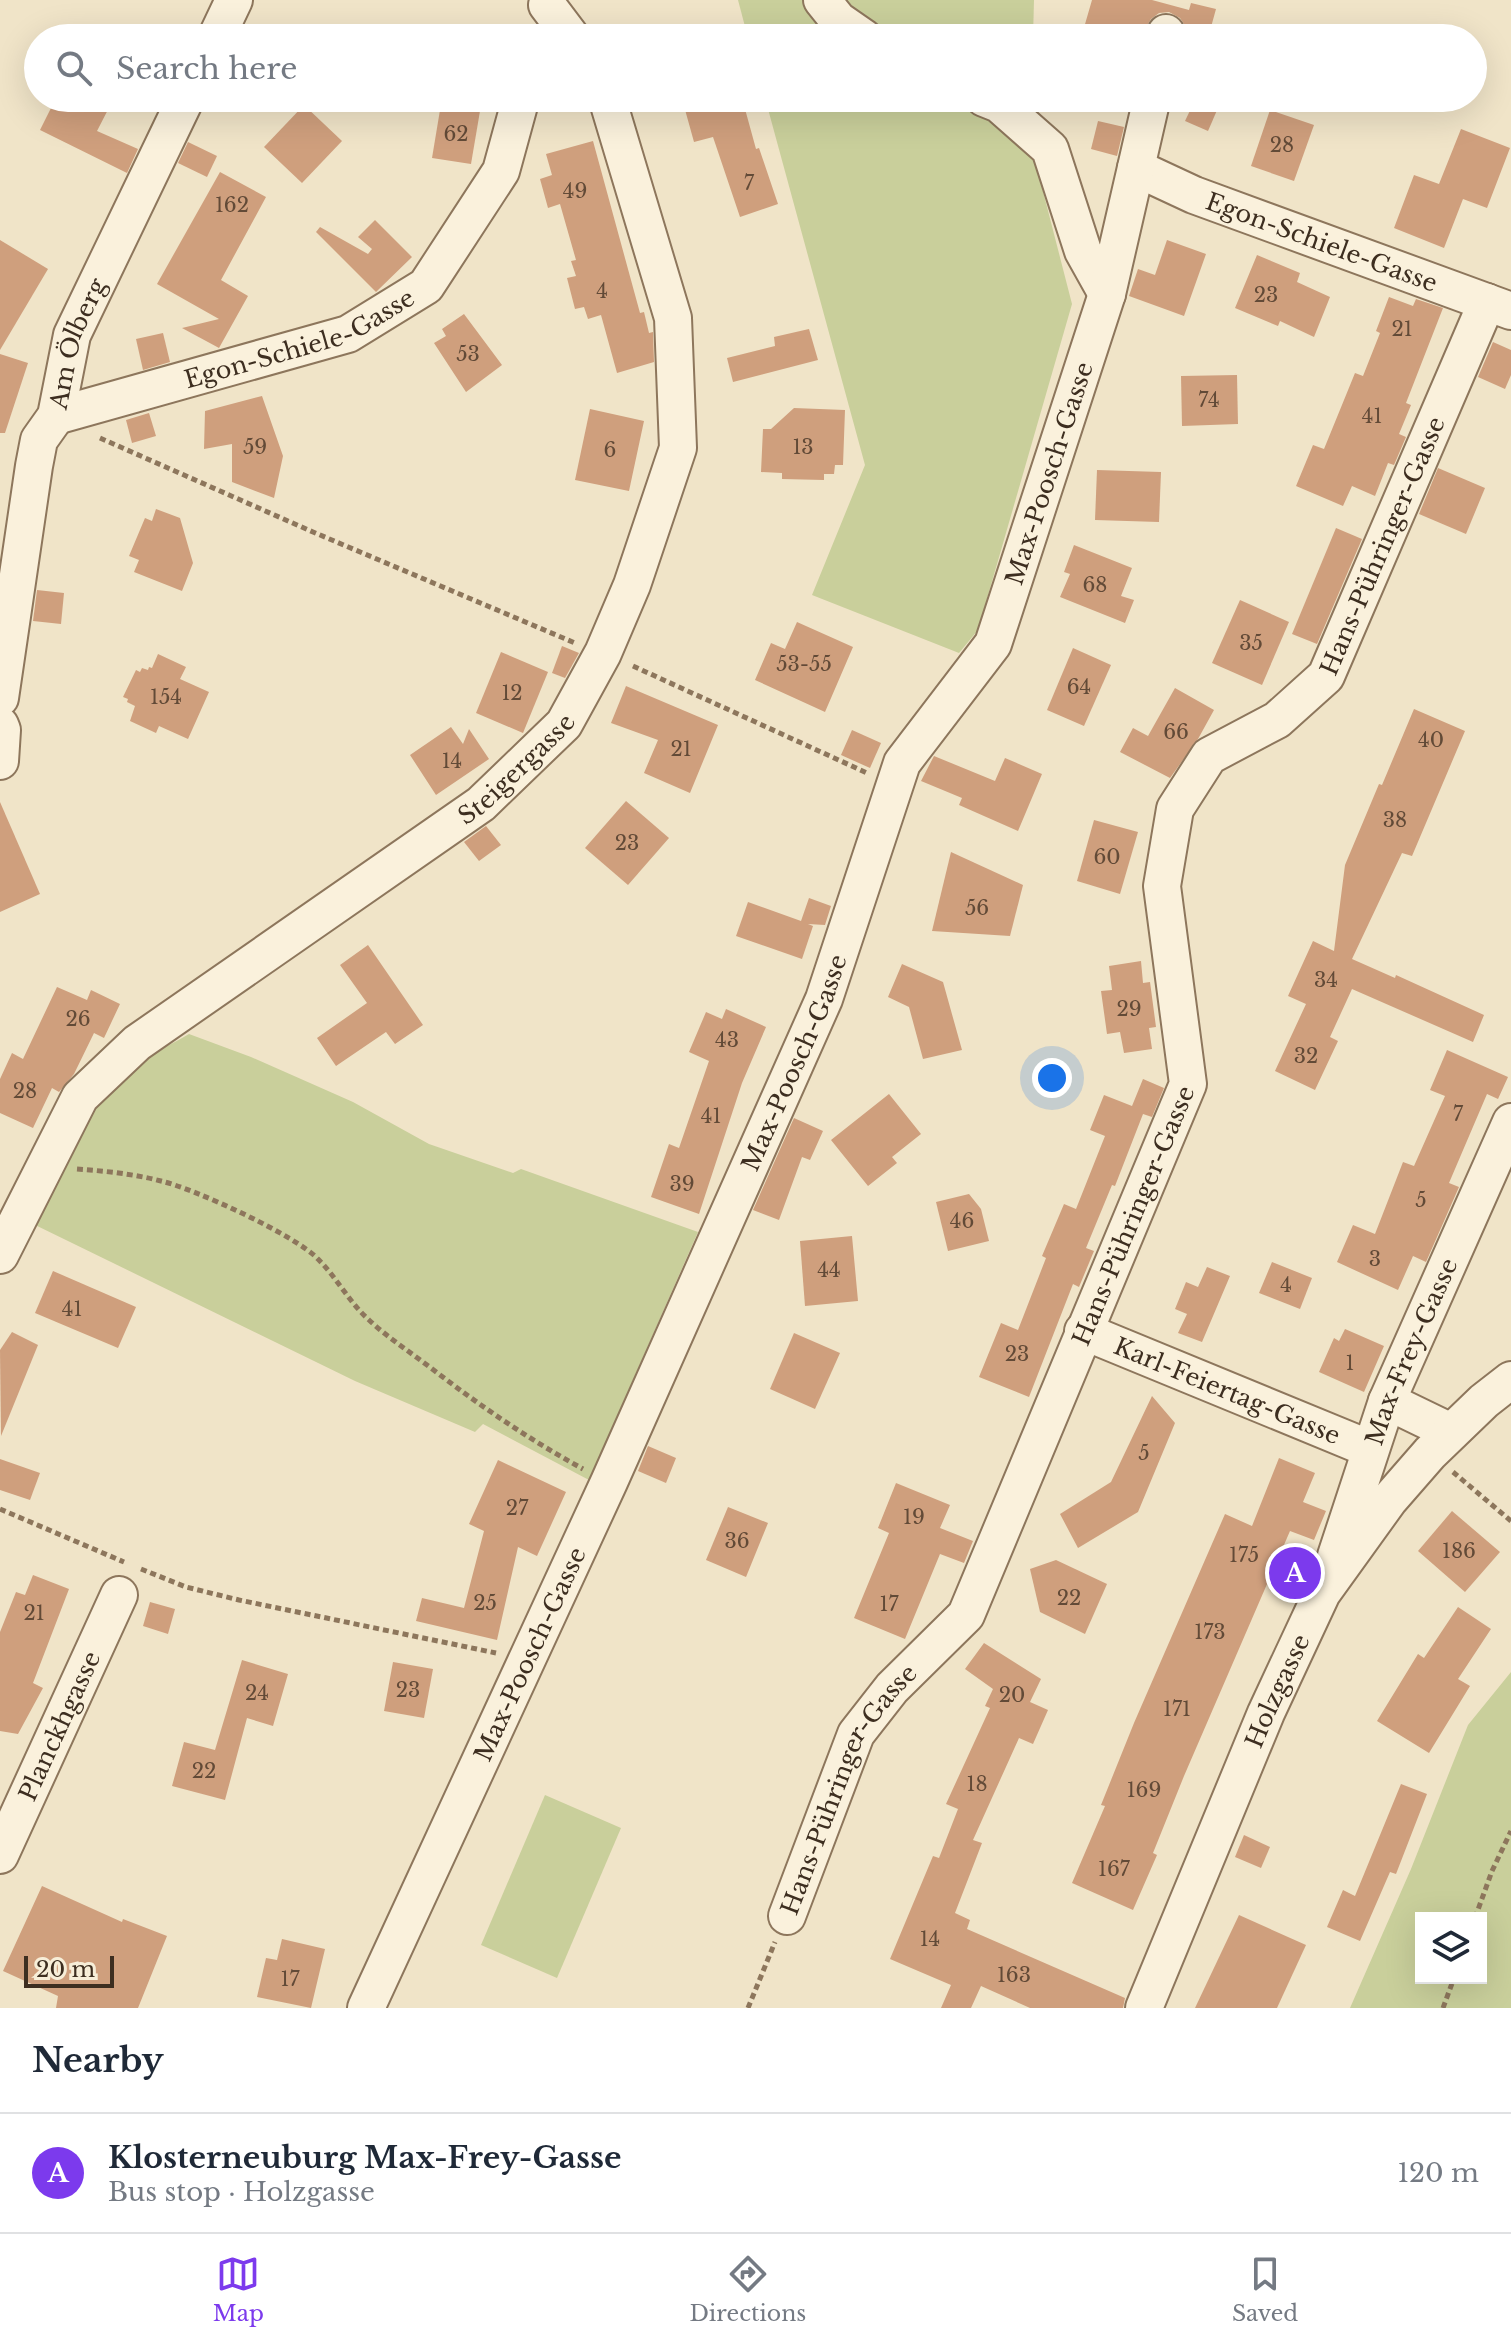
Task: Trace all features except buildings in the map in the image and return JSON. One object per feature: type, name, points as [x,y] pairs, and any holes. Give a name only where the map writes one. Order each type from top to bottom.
[{"type":"street","points":[[223,24],[234,0]]},
{"type":"street","points":[[822,0],[844,24]]},
{"type":"street","name":"Am Ölberg","points":[[0,698],[39,440],[56,416],[72,335],[179,112]]},
{"type":"street","name":"Egon-Schiele-Gasse","points":[[56,416],[348,334],[426,286],[501,171],[517,112]]},
{"type":"street","name":"Steigergasse","points":[[0,1255],[80,1097],[137,1043],[481,804],[564,724],[603,653],[632,585],[678,448],[673,318],[611,112]]},
{"type":"street","points":[[1008,112],[1050,149],[1083,251],[1107,294]]},
{"type":"street","name":"Max-Poosch-Gasse","points":[[366,2008],[609,1482],[824,999],[902,763],[993,644],[1107,294],[1149,112]]},
{"type":"street","name":"Egon-Schiele-Gasse","points":[[1136,168],[1194,195],[1499,307]]},
{"type":"street","name":"Hans-Pühringer-Gasse","points":[[787,1916],[856,1734],[892,1688],[966,1615],[1188,1084],[1162,886],[1175,809],[1209,756],[1277,720],[1326,676],[1499,307]]},
{"type":"street","points":[[0,725],[0,761]]},
{"type":"street","name":"Max-Frey-Gasse","points":[[1326,1588],[1387,1401],[1511,1122]]},
{"type":"street","name":"Karl-Feiertag-Gasse","points":[[1083,1331],[1370,1449]]},
{"type":"street","name":"Holzgasse","points":[[1144,2008],[1266,1713],[1326,1588],[1389,1500],[1441,1442],[1511,1380]]},
{"type":"street","points":[[1387,1401],[1441,1442]]},
{"type":"street","name":"Planckhgasse","points":[[0,1855],[119,1595]]},
{"type":"path","points":[[56,416],[313,532],[603,653],[895,785]]},
{"type":"path","points":[[48,1158],[62,1167],[116,1172],[163,1181],[299,1244],[319,1260],[368,1320],[507,1425],[609,1482]]},
{"type":"path","points":[[1441,1442],[1511,1521]]},
{"type":"path","points":[[0,1509],[186,1587],[527,1659]]},
{"type":"path","points":[[1477,1912],[1511,1831]]},
{"type":"path","name":"Hans-Pühringer-Gasse","points":[[748,2008],[787,1916]]},
{"type":"path","points":[[1443,2008],[1452,1984]]},
{"type":"green space","points":[[738,0],[1034,0],[1033,24],[744,24]]},
{"type":"green space","points":[[769,112],[1034,112],[1036,164],[1072,304],[978,630],[959,653],[812,595],[865,465]]},
{"type":"green space","points":[[189,1034],[251,1057],[353,1102],[429,1144],[513,1173],[521,1169],[698,1232],[589,1480],[483,1424],[475,1432],[355,1381],[29,1222],[74,1137],[103,1097],[136,1065]]},
{"type":"green space","points":[[1511,1672],[1511,2008],[1350,2008],[1411,1869],[1468,1725]]},
{"type":"green space","points":[[545,1795],[621,1828],[557,1978],[481,1945]]},
{"type":"place","name":"Klosterneuburg Max-Frey-Gasse","points":[[1295,1573]]}]
